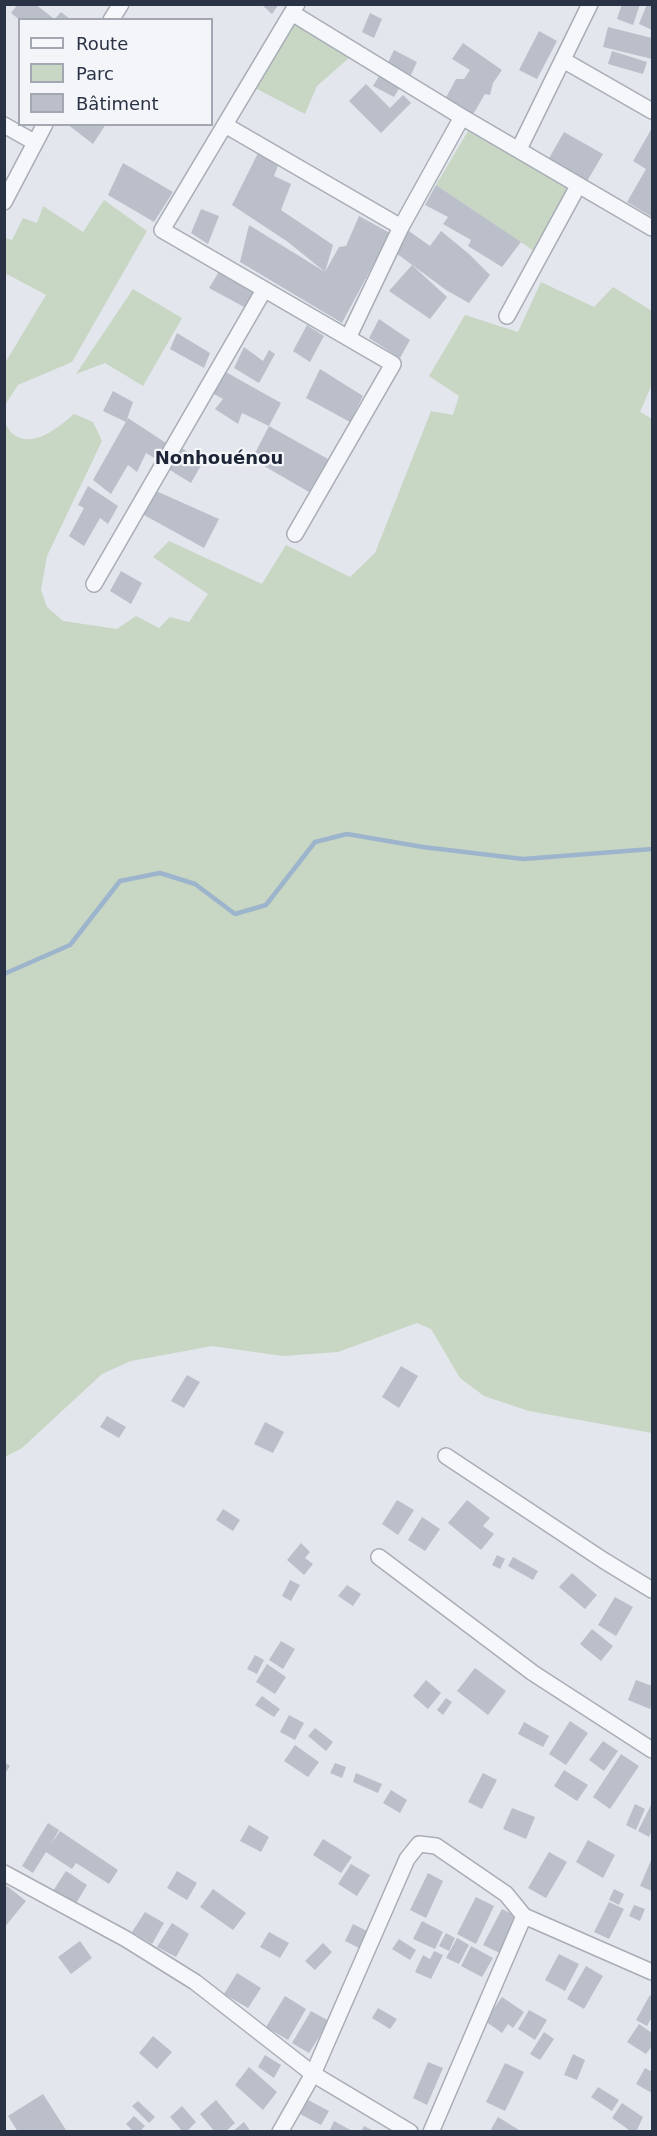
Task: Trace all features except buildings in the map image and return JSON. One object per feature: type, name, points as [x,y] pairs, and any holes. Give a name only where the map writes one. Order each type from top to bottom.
[{"type":"street","points":[[112,18],[121,4]]},
{"type":"street","points":[[519,149],[590,4]]},
{"type":"street","points":[[295,534],[393,364],[162,230],[295,9],[462,117],[652,228]]},
{"type":"street","points":[[563,60],[652,111]]},
{"type":"street","points":[[348,338],[401,227],[462,117]]},
{"type":"street","points":[[4,125],[34,142]]},
{"type":"street","points":[[225,125],[401,227]]},
{"type":"street","points":[[4,201],[44,126]]},
{"type":"street","points":[[507,316],[578,186]]},
{"type":"street","points":[[94,584],[264,290]]},
{"type":"street","points":[[446,1456],[652,1590]]},
{"type":"street","points":[[379,1557],[533,1672],[652,1750]]},
{"type":"street","points":[[280,2132],[313,2074],[407,1858],[418,1844],[436,1846],[506,1894],[524,1916],[652,1972]]},
{"type":"street","points":[[4,1873],[126,1939],[195,1982],[313,2074],[410,2132]]},
{"type":"street","points":[[431,2132],[524,1916]]},
{"type":"green space","points":[[292,13],[350,57],[317,86],[305,114],[255,88]]},
{"type":"green space","points":[[468,131],[568,187],[534,251],[436,185]]},
{"type":"green space","points":[[104,200],[147,231],[72,362],[18,385],[5,405],[5,363],[46,295],[5,273],[5,238],[12,240],[23,218],[37,223],[43,206],[83,232]]},
{"type":"green space","points":[[541,282],[594,307],[613,287],[652,311],[652,384],[640,412],[652,419],[652,1433],[529,1411],[484,1396],[460,1378],[431,1329],[417,1323],[338,1352],[283,1356],[212,1346],[131,1361],[102,1374],[22,1448],[5,1457],[5,423],[13,434],[21,438],[37,438],[74,414],[93,422],[102,441],[47,556],[41,590],[47,607],[63,621],[117,629],[136,616],[159,628],[170,617],[189,622],[208,594],[153,557],[169,541],[262,584],[286,545],[350,577],[375,553],[431,411],[453,415],[459,396],[429,376],[465,315],[518,332]]},
{"type":"green space","points":[[133,289],[182,318],[143,386],[105,363],[76,374]]},
{"type":"waterway","points":[[4,974],[70,945],[120,881],[160,873],[195,884],[235,914],[266,905],[315,842],[347,834],[423,847],[523,859],[652,849]]},
{"type":"district","name":"Nonhouénou","points":[[219,459]]}]
